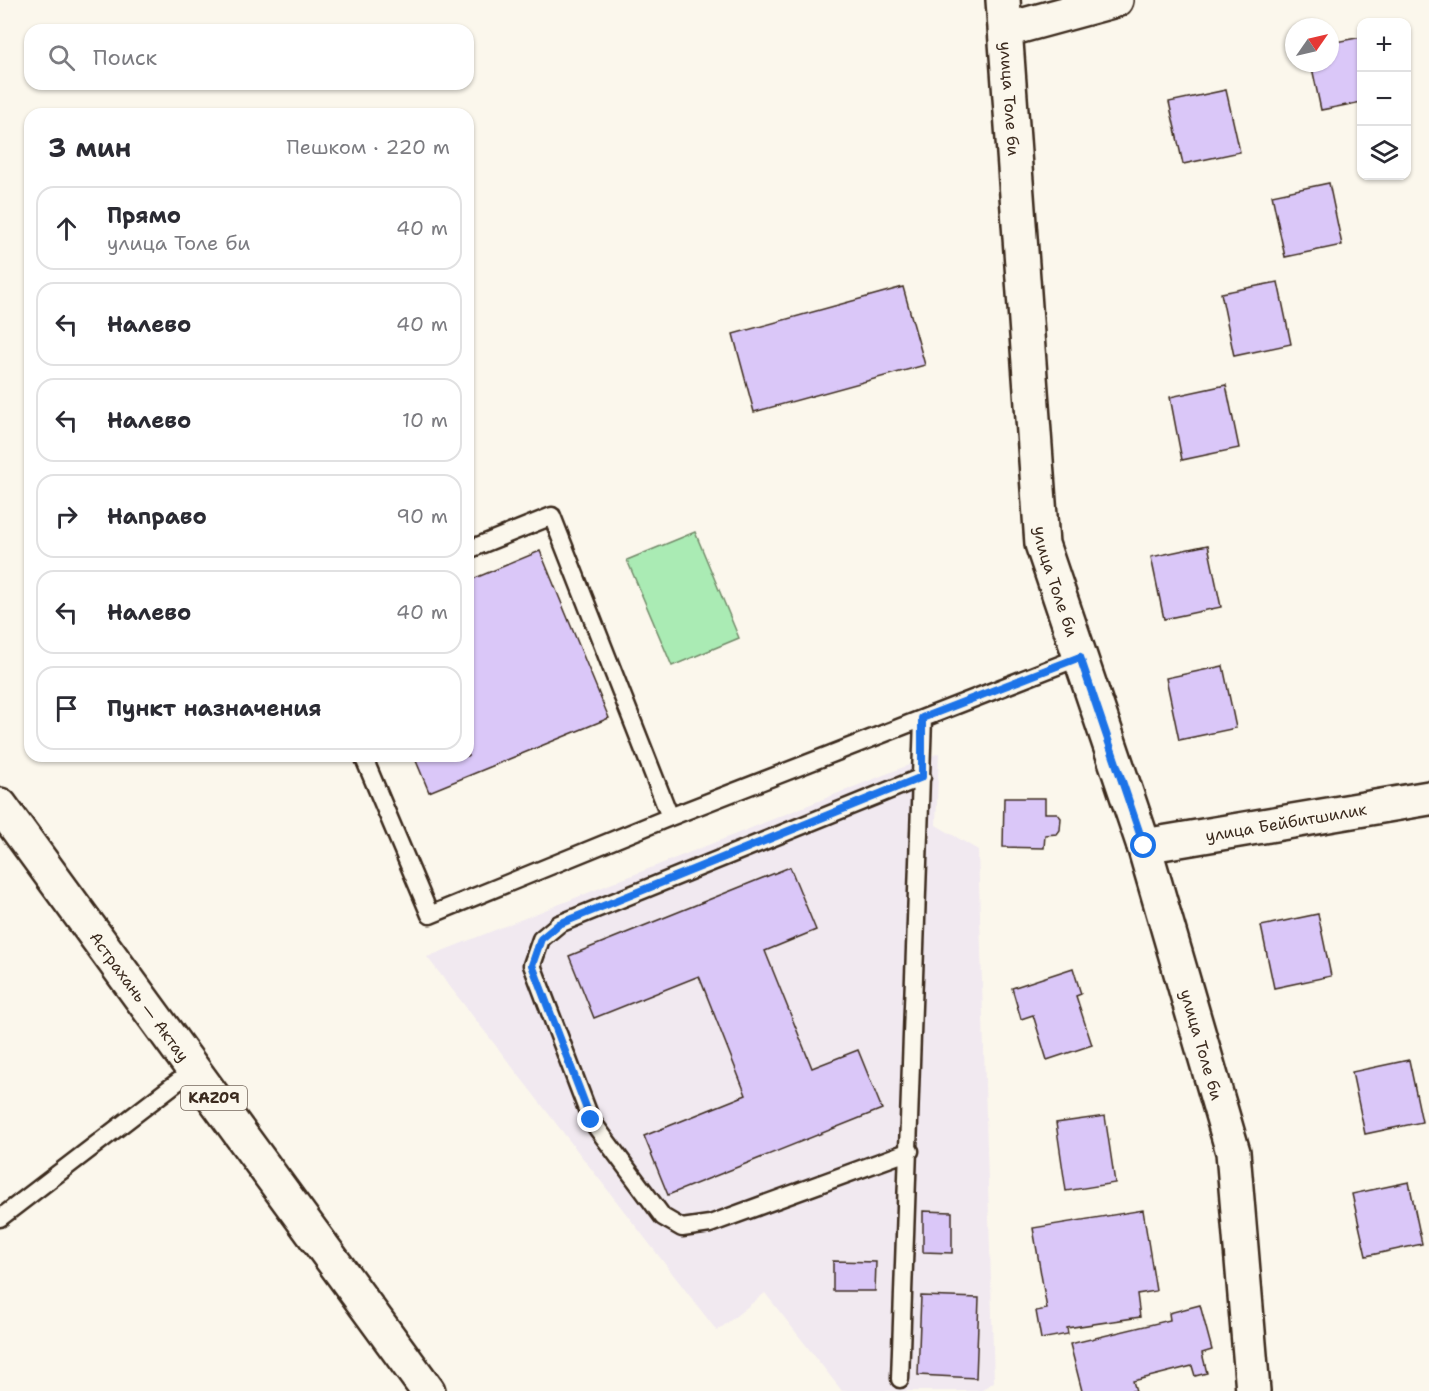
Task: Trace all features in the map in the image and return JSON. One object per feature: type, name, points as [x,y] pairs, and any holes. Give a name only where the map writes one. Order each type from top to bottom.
[{"type":"main road","points":[[1005,15],[1116,0]]},
{"type":"main road","name":"улица Толе би","points":[[1005,15],[1042,544],[1144,846],[1233,1152],[1253,1391]]},
{"type":"main road","name":"улица Бейбитшилик","points":[[1144,846],[1429,798]]},
{"type":"main road","name":"Астрахань — Актау","points":[[0,806],[428,1391]]},
{"type":"lane","points":[[474,548],[552,516],[670,817]]},
{"type":"lane","points":[[366,762],[430,915],[670,817],[1080,657]]},
{"type":"lane","points":[[900,1379],[910,1152],[922,718]]},
{"type":"lane","points":[[910,1152],[710,1224],[682,1228],[663,1217],[591,1120],[532,965],[541,939],[559,924],[922,777]]},
{"type":"lane","points":[[0,1218],[193,1070]]},
{"type":"shaded area","points":[[939,753],[936,825],[978,850],[994,1382],[981,1391],[842,1391],[765,1293],[717,1331],[427,957]]},
{"type":"green space","points":[[695,532],[739,638],[672,666],[627,560]]},
{"type":"building","points":[[1357,38],[1357,103],[1321,110],[1313,72],[1339,72],[1339,41]]},
{"type":"building","points":[[1226,90],[1240,152],[1183,164],[1169,102]]},
{"type":"building","points":[[1329,183],[1342,245],[1285,257],[1272,195]]},
{"type":"building","points":[[1278,282],[1291,344],[1234,356],[1221,293]]},
{"type":"building","points":[[903,287],[925,365],[754,412],[733,334]]},
{"type":"building","points":[[1226,385],[1239,448],[1182,460],[1170,397]]},
{"type":"building","points":[[1208,545],[1221,607],[1164,619],[1151,557]]},
{"type":"building","points":[[540,551],[609,718],[429,792],[416,762],[474,762],[474,578]]},
{"type":"building","points":[[1223,666],[1236,728],[1179,740],[1166,678]]},
{"type":"building","points":[[1004,798],[1045,798],[1045,813],[1057,813],[1061,818],[1060,830],[1057,834],[1045,835],[1044,848],[1003,847]]},
{"type":"building","points":[[790,867],[816,930],[765,951],[812,1068],[858,1050],[882,1109],[668,1195],[644,1136],[746,1095],[699,976],[594,1018],[569,956]]},
{"type":"building","points":[[1318,914],[1331,976],[1274,988],[1261,926]]},
{"type":"building","points":[[1073,968],[1081,994],[1076,996],[1092,1045],[1047,1060],[1033,1015],[1021,1019],[1012,988]]},
{"type":"building","points":[[1409,1060],[1422,1122],[1365,1134],[1352,1072]]},
{"type":"building","points":[[1105,1116],[1115,1183],[1066,1191],[1056,1123]]},
{"type":"building","points":[[1409,1182],[1422,1244],[1366,1256],[1352,1194]]},
{"type":"building","points":[[1143,1210],[1156,1291],[1137,1294],[1140,1317],[1067,1328],[1068,1334],[1041,1339],[1036,1311],[1047,1309],[1033,1228]]},
{"type":"building","points":[[923,1211],[952,1212],[952,1253],[923,1252]]},
{"type":"building","points":[[833,1261],[876,1262],[875,1291],[833,1291]]},
{"type":"building","points":[[921,1296],[979,1298],[976,1378],[918,1375]]},
{"type":"building","points":[[1200,1305],[1212,1350],[1202,1353],[1207,1373],[1195,1376],[1192,1366],[1133,1381],[1136,1391],[1082,1391],[1070,1344],[1170,1320],[1169,1313]]},
{"type":"route","points":[[591,1120],[532,965],[541,939],[559,924],[922,777],[922,718],[1080,657],[1144,846]]}]
